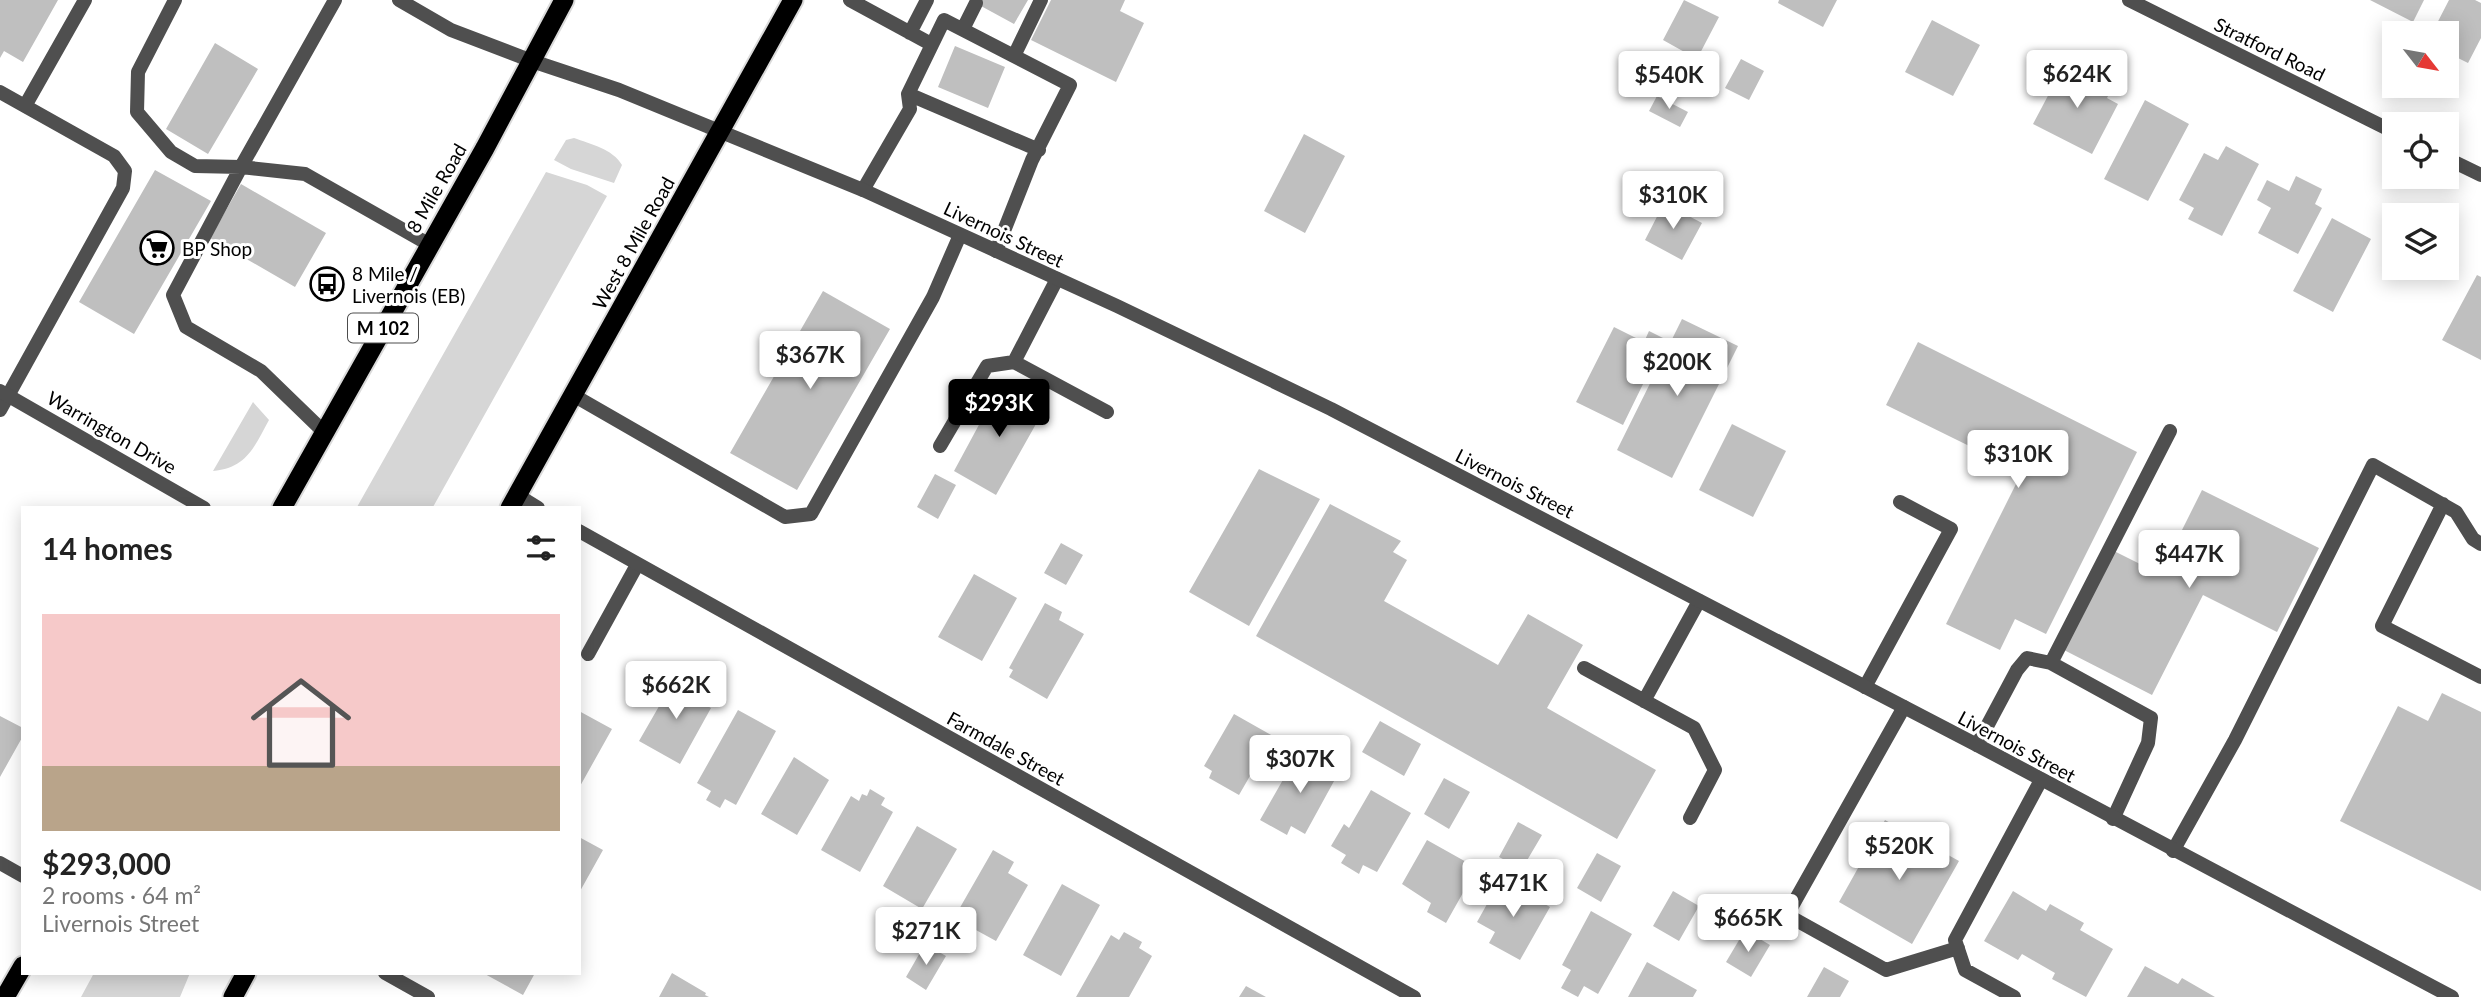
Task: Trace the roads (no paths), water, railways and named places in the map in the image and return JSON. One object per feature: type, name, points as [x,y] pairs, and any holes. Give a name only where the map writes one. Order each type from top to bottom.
[{"type":"highway","name":"8 Mile Road","points":[[283,506],[564,0]]},
{"type":"highway","name":"West 8 Mile Road","points":[[513,501],[793,0]]},
{"type":"highway","points":[[4,994],[21,969]]},
{"type":"highway","points":[[233,997],[245,975]]},
{"type":"street","points":[[25,106],[85,0]]},
{"type":"street","points":[[175,0],[138,72],[136,112],[171,152],[195,166],[241,167],[305,174],[430,244]]},
{"type":"street","points":[[325,433],[261,371],[186,327],[173,295],[335,0]]},
{"type":"street","name":"Livernois Street","points":[[399,0],[451,30],[532,61],[620,90],[863,190],[1331,409],[2452,997]]},
{"type":"street","points":[[850,0],[932,44]]},
{"type":"street","points":[[910,33],[927,0]]},
{"type":"street","points":[[1014,56],[1041,0]]},
{"type":"street","name":"Stratford Road","points":[[2129,0],[2382,126]]},
{"type":"street","points":[[962,29],[976,3]]},
{"type":"street","points":[[863,190],[910,109],[908,94],[944,20],[1070,85],[1032,160],[996,251]]},
{"type":"street","points":[[0,92],[114,156],[125,171],[123,188],[4,393],[0,410]]},
{"type":"street","points":[[908,94],[1039,149]]},
{"type":"street","points":[[2459,164],[2481,175]]},
{"type":"street","points":[[573,395],[785,517],[811,514],[933,297],[960,235]]},
{"type":"street","points":[[1014,362],[1057,279]]},
{"type":"street","points":[[940,446],[987,366],[1014,362],[1107,412]]},
{"type":"street","name":"Warrington Drive","points":[[4,393],[201,506]]},
{"type":"street","points":[[2051,663],[2170,430]]},
{"type":"street","points":[[2172,851],[2235,740],[2373,465],[2456,512],[2473,539],[2481,544]]},
{"type":"street","points":[[513,501],[531,506]]},
{"type":"street","points":[[1865,687],[1951,528],[1900,502]]},
{"type":"street","points":[[2443,505],[2382,626],[2481,677]]},
{"type":"street","name":"Farmdale Street","points":[[581,532],[1414,997]]},
{"type":"street","points":[[588,654],[637,565]]},
{"type":"street","points":[[1644,701],[1699,601]]},
{"type":"street","points":[[1977,746],[2017,670],[2027,658],[2051,663],[2151,718],[2148,743],[2113,819]]},
{"type":"street","points":[[1584,668],[1694,728],[1715,769],[1690,818]]},
{"type":"street","points":[[1903,707],[1787,915],[1886,970],[1958,948]]},
{"type":"street","points":[[2014,997],[1965,970],[1955,940],[2041,780]]},
{"type":"street","points":[[0,863],[21,875]]},
{"type":"street","points":[[389,975],[428,997]]},
{"type":"place","name":"BP Shop","points":[[157,248]]},
{"type":"place","name":"8 Mile / Livernois (EB)","points":[[327,284]]}]
